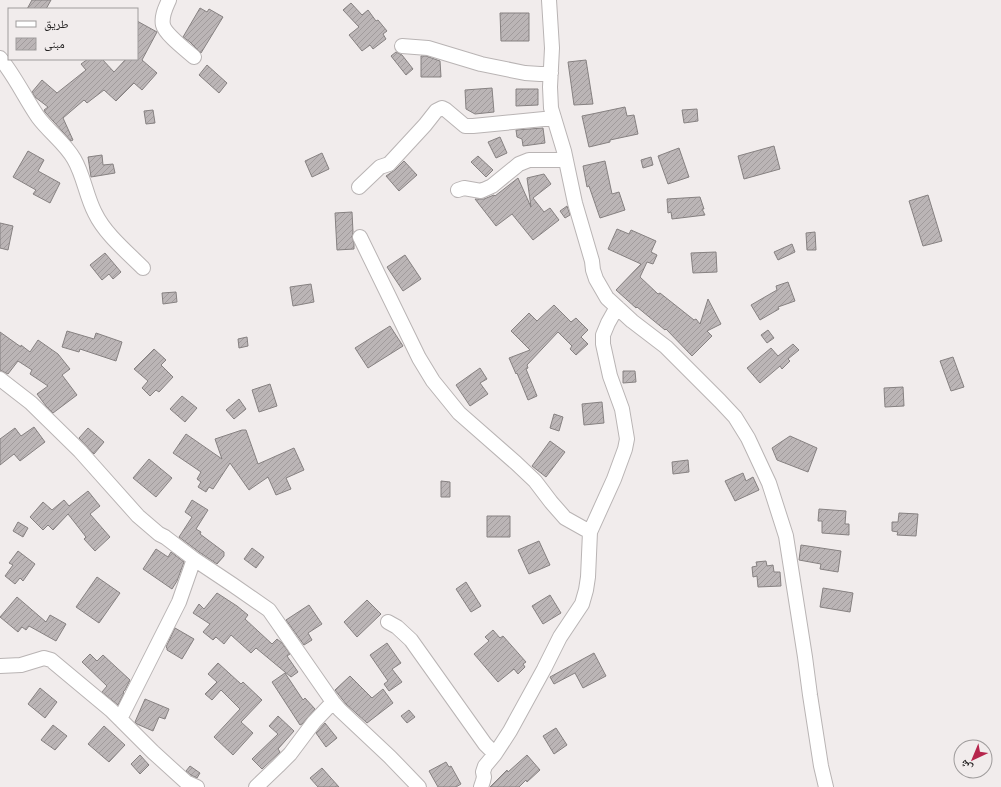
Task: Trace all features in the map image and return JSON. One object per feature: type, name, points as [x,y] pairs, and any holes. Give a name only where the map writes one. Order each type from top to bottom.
[{"type":"street","points":[[169,0],[162,20],[165,31],[194,57]]},
{"type":"street","points":[[549,0],[552,48],[550,87],[551,108],[566,160],[575,203],[592,261],[592,270],[600,288],[607,298],[632,321],[666,348],[735,417],[748,438],[769,483],[786,536],[821,766],[826,787]]},
{"type":"street","points":[[402,46],[428,48],[481,64],[525,73],[551,73]]},
{"type":"street","points":[[0,58],[39,118],[74,158],[94,213],[100,222],[143,268]]},
{"type":"street","points":[[359,187],[380,167],[389,164],[436,111],[442,108],[465,126],[554,118]]},
{"type":"street","points":[[458,190],[464,188],[481,191],[492,186],[519,164],[529,160],[566,160]]},
{"type":"street","points":[[360,237],[419,358],[433,381],[460,413],[535,481],[565,518],[590,532]]},
{"type":"street","points":[[481,787],[485,766],[510,731],[560,637],[582,604],[586,590],[590,532],[614,479],[625,450],[627,440],[622,409],[610,376],[603,344],[603,334],[617,307]]},
{"type":"street","points":[[0,379],[31,403],[80,451],[138,516],[147,524],[194,559],[269,610],[333,702],[419,787]]},
{"type":"street","points":[[120,719],[179,602],[194,559]]},
{"type":"street","points":[[388,622],[397,627],[411,640],[485,744],[495,754]]},
{"type":"street","points":[[0,666],[21,665],[44,658],[51,660],[111,710],[153,752],[186,782],[197,787]]},
{"type":"street","points":[[256,787],[290,754],[314,722],[333,702]]},
{"type":"building","points":[[32,0],[51,0],[47,8],[28,8]]},
{"type":"building","points":[[351,3],[362,15],[368,10],[376,21],[378,20],[387,31],[383,34],[386,39],[373,49],[370,45],[362,51],[349,35],[359,27],[343,10]]},
{"type":"building","points":[[200,8],[207,12],[209,9],[223,17],[201,53],[183,37]]},
{"type":"building","points":[[500,13],[529,13],[529,41],[501,41]]},
{"type":"building","points":[[138,22],[157,32],[142,60],[157,73],[142,90],[134,83],[116,101],[104,90],[87,103],[84,100],[63,118],[73,140],[71,141],[45,112],[44,110],[48,107],[35,97],[32,92],[42,80],[57,93],[86,70],[81,64],[87,60],[103,60],[114,72],[125,60],[138,60]]},
{"type":"building","points":[[396,52],[402,55],[413,69],[406,75],[391,56]]},
{"type":"building","points":[[421,56],[426,56],[440,61],[441,77],[421,77]]},
{"type":"building","points":[[586,60],[593,104],[574,105],[568,62]]},
{"type":"building","points":[[207,65],[227,83],[219,93],[199,75]]},
{"type":"building","points":[[492,88],[494,112],[475,114],[466,109],[465,90]]},
{"type":"building","points":[[516,89],[538,89],[538,105],[516,106]]},
{"type":"building","points":[[625,107],[627,116],[634,115],[638,134],[610,140],[610,142],[589,147],[582,116]]},
{"type":"building","points":[[697,109],[698,121],[684,123],[682,110]]},
{"type":"building","points":[[153,110],[155,123],[146,124],[144,111]]},
{"type":"building","points":[[543,128],[545,143],[523,146],[522,139],[517,137],[516,130]]},
{"type":"building","points":[[500,137],[507,153],[496,158],[488,142]]},
{"type":"building","points":[[774,146],[780,169],[744,179],[738,156]]},
{"type":"building","points":[[679,148],[689,177],[668,184],[658,156]]},
{"type":"building","points":[[28,151],[44,160],[38,171],[60,183],[50,203],[33,194],[36,190],[13,177]]},
{"type":"building","points":[[322,153],[329,169],[312,177],[305,161]]},
{"type":"building","points":[[102,155],[103,165],[113,164],[115,173],[91,177],[88,157]]},
{"type":"building","points":[[478,156],[493,170],[486,177],[471,162]]},
{"type":"building","points":[[651,157],[653,165],[643,168],[641,160]]},
{"type":"building","points":[[404,161],[417,175],[399,191],[386,176]]},
{"type":"building","points":[[605,161],[612,194],[619,192],[625,210],[600,218],[589,186],[587,187],[583,166]]},
{"type":"building","points":[[544,174],[551,184],[533,198],[544,212],[550,208],[559,220],[533,240],[512,214],[496,226],[475,199],[484,199],[494,195],[495,196],[518,178],[531,207],[527,178]]},
{"type":"building","points":[[928,195],[942,241],[923,246],[909,201]]},
{"type":"building","points":[[700,197],[704,209],[702,209],[705,215],[672,219],[671,212],[668,213],[667,199]]},
{"type":"building","points":[[567,206],[570,215],[565,218],[560,211]]},
{"type":"building","points":[[352,212],[352,237],[354,249],[337,250],[335,213]]},
{"type":"building","points":[[0,223],[13,226],[8,250],[0,248]]},
{"type":"building","points":[[617,229],[629,234],[631,230],[656,241],[651,252],[657,255],[653,264],[647,262],[640,277],[658,294],[660,293],[694,320],[696,319],[700,324],[708,299],[721,324],[707,331],[712,336],[692,356],[666,329],[665,330],[637,307],[636,308],[616,290],[641,264],[608,249]]},
{"type":"building","points":[[815,232],[816,250],[807,250],[806,233]]},
{"type":"building","points":[[792,244],[795,252],[778,260],[774,252]]},
{"type":"building","points":[[716,252],[717,272],[693,273],[691,253]]},
{"type":"building","points":[[105,253],[121,272],[113,279],[109,274],[102,280],[90,265]]},
{"type":"building","points":[[405,255],[421,279],[403,291],[387,267]]},
{"type":"building","points":[[788,282],[795,301],[778,307],[779,309],[760,320],[751,305],[777,290],[776,286]]},
{"type":"building","points":[[311,284],[314,302],[293,306],[290,287]]},
{"type":"building","points":[[176,292],[177,302],[163,304],[162,293]]},
{"type":"building","points":[[554,305],[571,322],[576,318],[588,330],[581,337],[588,344],[576,355],[570,349],[572,346],[558,332],[527,365],[528,368],[526,369],[537,396],[528,400],[509,358],[530,350],[511,331],[529,313],[537,321]]},
{"type":"building","points":[[390,326],[403,346],[368,368],[355,348]]},
{"type":"building","points":[[768,330],[774,338],[767,343],[761,335]]},
{"type":"building","points":[[67,331],[94,339],[96,333],[122,342],[116,361],[80,349],[79,352],[62,347]]},
{"type":"building","points":[[0,332],[30,352],[38,340],[58,354],[70,369],[62,375],[77,395],[53,413],[37,394],[48,386],[30,374],[32,370],[18,361],[8,374],[0,370]]},
{"type":"building","points":[[247,337],[248,346],[239,348],[238,339]]},
{"type":"building","points":[[793,344],[799,350],[788,359],[790,361],[782,369],[780,366],[760,383],[747,368],[771,348],[778,356]]},
{"type":"building","points":[[154,349],[166,360],[161,365],[173,377],[159,392],[156,390],[150,396],[142,388],[148,381],[134,369]]},
{"type":"building","points":[[953,357],[964,387],[951,391],[940,361]]},
{"type":"building","points":[[480,368],[487,379],[480,383],[488,394],[470,406],[456,385]]},
{"type":"building","points":[[623,371],[635,371],[636,382],[623,383]]},
{"type":"building","points":[[270,384],[277,406],[259,412],[252,390]]},
{"type":"building","points":[[903,387],[904,406],[885,407],[884,388]]},
{"type":"building","points":[[182,396],[197,408],[185,422],[170,409]]},
{"type":"building","points":[[239,399],[246,409],[234,419],[226,410]]},
{"type":"building","points":[[602,402],[604,423],[584,425],[582,404]]},
{"type":"building","points":[[554,414],[563,417],[559,431],[550,428]]},
{"type":"building","points":[[34,427],[45,442],[20,461],[14,454],[0,465],[0,439],[15,428],[21,436]]},
{"type":"building","points":[[88,428],[104,442],[94,454],[79,438]]},
{"type":"building","points":[[246,430],[258,464],[294,448],[304,470],[286,478],[291,489],[276,495],[268,477],[249,490],[230,463],[213,489],[209,487],[206,492],[198,487],[201,482],[197,479],[201,472],[173,453],[186,434],[222,459],[215,439]]},
{"type":"building","points":[[790,436],[817,448],[808,472],[777,460],[772,448]]},
{"type":"building","points":[[550,441],[565,452],[546,477],[532,466]]},
{"type":"building","points":[[149,459],[172,478],[156,497],[133,478]]},
{"type":"building","points":[[688,460],[689,472],[673,474],[672,462]]},
{"type":"building","points":[[743,473],[746,481],[753,477],[759,490],[735,501],[725,481]]},
{"type":"building","points":[[441,481],[450,482],[450,497],[441,497]]},
{"type":"building","points":[[88,491],[100,506],[90,514],[110,537],[95,551],[84,539],[86,537],[68,514],[53,530],[48,525],[43,530],[30,517],[43,502],[52,510],[64,500],[69,506]]},
{"type":"building","points":[[192,500],[208,510],[196,529],[201,532],[200,534],[224,552],[224,556],[217,564],[179,537],[192,517],[185,512]]},
{"type":"building","points":[[819,509],[846,511],[845,524],[849,524],[849,535],[822,533],[822,521],[818,521]]},
{"type":"building","points":[[899,513],[918,514],[916,536],[897,535],[898,532],[892,531],[892,522],[898,522]]},
{"type":"building","points":[[487,516],[510,516],[510,537],[487,537]]},
{"type":"building","points":[[18,522],[28,528],[23,537],[13,531]]},
{"type":"building","points":[[539,541],[550,565],[529,574],[518,550]]},
{"type":"building","points":[[801,545],[841,551],[838,572],[820,569],[821,564],[799,560]]},
{"type":"building","points":[[252,548],[264,557],[256,568],[244,559]]},
{"type":"building","points":[[156,549],[168,557],[171,552],[184,562],[177,581],[172,589],[143,569]]},
{"type":"building","points":[[18,551],[35,564],[23,581],[20,578],[15,584],[5,576],[13,565],[9,563]]},
{"type":"building","points":[[766,561],[767,566],[773,565],[774,572],[780,572],[781,586],[758,587],[757,576],[753,577],[752,567],[757,566],[756,562]]},
{"type":"building","points":[[97,577],[120,593],[99,623],[76,607]]},
{"type":"building","points":[[466,582],[481,606],[471,612],[456,589]]},
{"type":"building","points":[[823,588],[853,593],[850,612],[820,607]]},
{"type":"building","points":[[217,593],[248,615],[245,619],[272,644],[277,639],[282,643],[290,654],[287,656],[298,672],[291,677],[256,648],[251,653],[231,635],[224,644],[216,637],[213,640],[203,632],[210,624],[193,613],[199,604],[204,609]]},
{"type":"building","points":[[550,595],[561,613],[543,624],[532,606]]},
{"type":"building","points":[[17,597],[46,622],[50,615],[66,624],[56,641],[29,626],[26,630],[22,627],[18,632],[0,617]]},
{"type":"building","points":[[367,600],[381,614],[357,637],[344,622]]},
{"type":"building","points":[[309,605],[322,624],[308,633],[312,640],[304,645],[286,620]]},
{"type":"building","points":[[175,628],[194,639],[182,659],[167,650],[166,647]]},
{"type":"building","points":[[493,630],[500,638],[503,636],[526,662],[523,664],[525,667],[518,674],[514,669],[498,682],[474,654],[489,641],[485,637]]},
{"type":"building","points":[[387,643],[401,663],[392,669],[402,682],[389,691],[384,684],[388,681],[370,655]]},
{"type":"building","points":[[594,653],[606,676],[583,688],[575,673],[554,684],[550,677]]},
{"type":"building","points":[[90,654],[97,661],[103,655],[130,680],[118,705],[102,692],[107,686],[82,662]]},
{"type":"building","points":[[218,663],[241,684],[243,682],[262,700],[241,722],[253,733],[233,755],[214,737],[240,709],[221,690],[212,700],[205,694],[217,682],[208,674]]},
{"type":"building","points":[[285,673],[303,700],[305,698],[315,709],[300,725],[272,682]]},
{"type":"building","points":[[350,676],[372,698],[383,689],[393,703],[367,723],[346,704],[335,690]]},
{"type":"building","points":[[40,688],[57,702],[45,718],[28,704]]},
{"type":"building","points":[[145,699],[169,709],[165,719],[159,717],[153,731],[135,722]]},
{"type":"building","points":[[409,710],[415,717],[407,723],[401,716]]},
{"type":"building","points":[[278,716],[294,731],[278,749],[280,752],[262,769],[252,759],[278,734],[269,726]]},
{"type":"building","points":[[325,723],[337,738],[326,747],[316,733]]},
{"type":"building","points":[[53,725],[67,736],[55,750],[41,740]]},
{"type":"building","points":[[104,726],[125,745],[109,762],[88,744]]},
{"type":"building","points":[[556,728],[567,745],[554,754],[543,736]]},
{"type":"building","points":[[140,755],[149,765],[140,774],[131,764]]},
{"type":"building","points":[[527,755],[540,770],[527,782],[526,780],[519,787],[490,787],[507,770],[508,772]]},
{"type":"building","points":[[446,762],[449,767],[451,766],[461,784],[456,787],[438,787],[429,771]]},
{"type":"building","points":[[190,766],[200,773],[197,778],[186,771]]},
{"type":"building","points":[[322,768],[339,787],[318,787],[310,778]]}]
